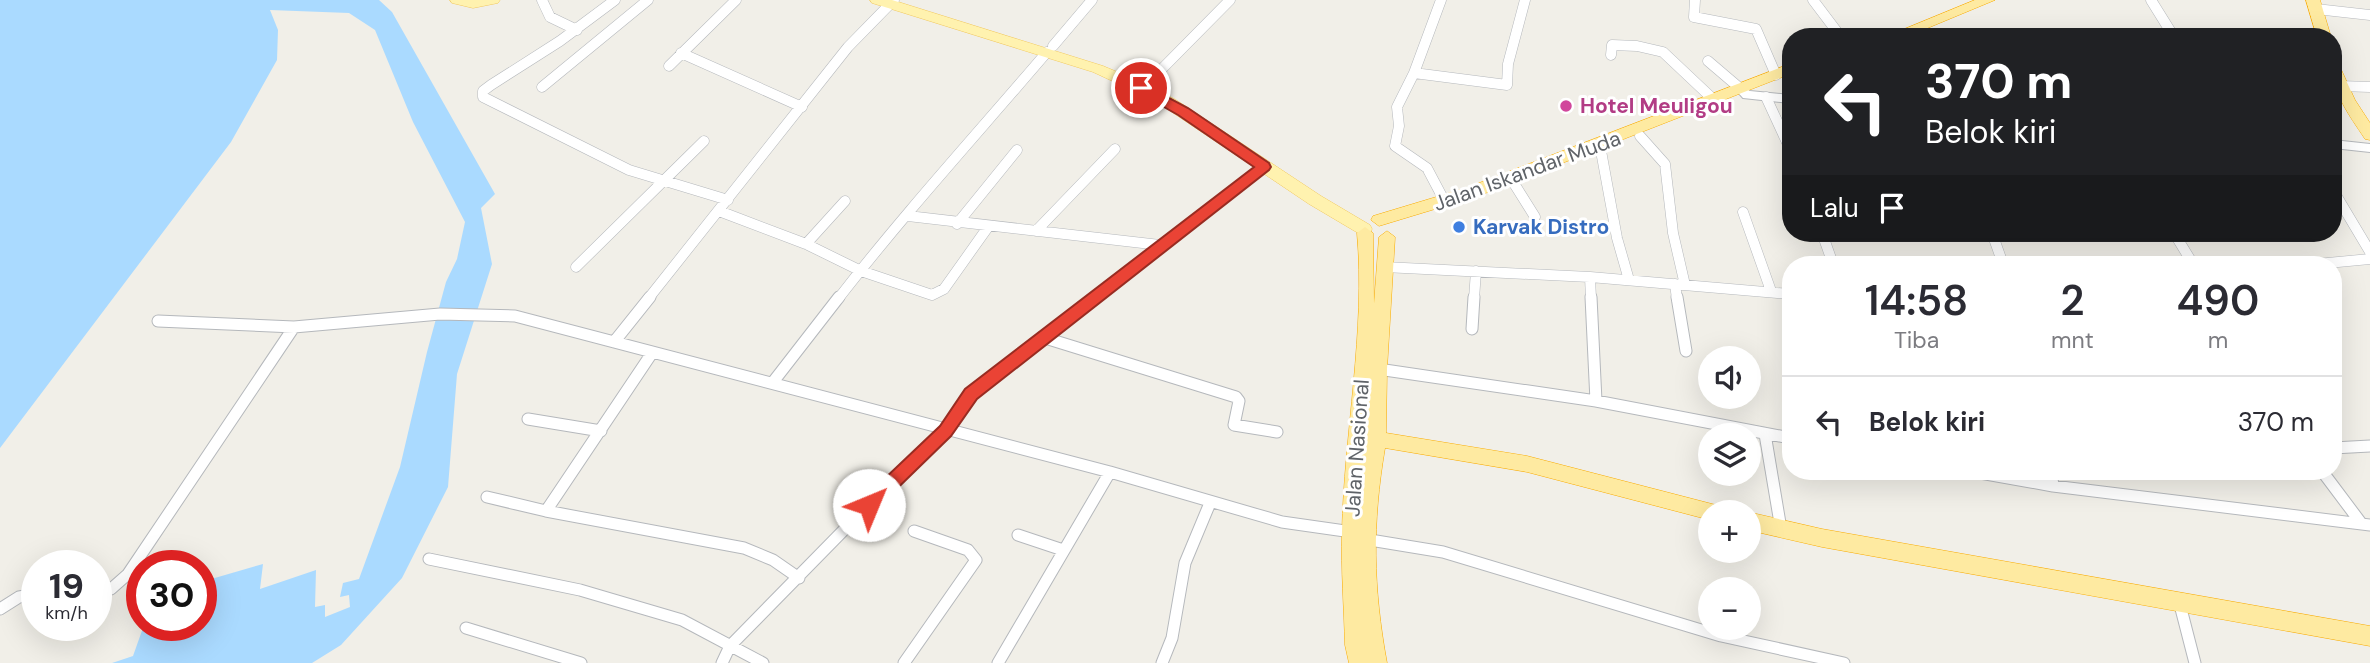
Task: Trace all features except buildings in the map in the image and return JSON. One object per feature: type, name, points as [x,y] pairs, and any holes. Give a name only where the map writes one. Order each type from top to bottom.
[{"type":"highway","points":[[1897,28],[1969,0]]},
{"type":"highway","points":[[1915,28],[1988,0]]},
{"type":"highway","points":[[2315,5],[2321,28]]},
{"type":"highway","name":"Jalan Iskandar Muda","points":[[1376,228],[1515,185],[1640,136],[1782,75]]},
{"type":"highway","points":[[2342,88],[2370,135]]},
{"type":"highway","name":"Jalan Iskandar Muda","points":[[1376,228],[1715,100],[1745,92]]},
{"type":"highway","name":"Jalan Nasional","points":[[1376,228],[1384,267],[1377,439],[1359,519],[1368,623],[1376,663]]},
{"type":"highway","name":"Jalan Nasional","points":[[1355,657],[1367,254],[1376,228]]},
{"type":"highway","points":[[1377,439],[1527,464],[1698,508]]},
{"type":"highway","points":[[1761,524],[2370,636]]},
{"type":"main road","points":[[457,0],[473,4],[493,0]]},
{"type":"main road","points":[[890,1],[1110,65],[1144,86],[1157,87],[1327,200],[1376,228]]},
{"type":"main road","points":[[1050,49],[1154,94],[1264,167],[1376,228]]},
{"type":"street","points":[[542,0],[545,13],[552,20],[577,30]]},
{"type":"street","points":[[615,0],[577,30],[526,60],[486,89],[482,97],[577,142],[589,152],[665,181],[728,200]]},
{"type":"street","points":[[542,87],[648,0]]},
{"type":"street","points":[[669,66],[736,0]]},
{"type":"street","points":[[772,383],[882,242],[908,216],[1092,0]]},
{"type":"street","points":[[1144,86],[1230,0]]},
{"type":"street","points":[[1441,0],[1414,73],[1397,107],[1399,126],[1395,146],[1427,169],[1445,202]]},
{"type":"street","points":[[1414,73],[1507,85],[1508,64],[1525,0]]},
{"type":"street","points":[[1695,0],[1694,17],[1756,29],[1782,69]]},
{"type":"street","points":[[1813,0],[1834,28]]},
{"type":"street","points":[[2151,0],[2168,28]]},
{"type":"street","points":[[614,342],[848,47],[890,1]]},
{"type":"street","points":[[2315,5],[2370,15]]},
{"type":"street","points":[[1611,55],[1612,45],[1661,50],[1715,100]]},
{"type":"street","points":[[681,53],[802,107]]},
{"type":"street","points":[[1707,61],[1745,92],[1782,98]]},
{"type":"street","points":[[2342,78],[2370,86]]},
{"type":"street","points":[[1766,97],[1782,132]]},
{"type":"street","points":[[1640,136],[1660,155],[1665,164],[1686,351]]},
{"type":"street","points":[[576,267],[704,141]]},
{"type":"street","points":[[2342,145],[2370,148]]},
{"type":"street","points":[[1036,231],[1115,149]]},
{"type":"street","points":[[957,223],[1017,150]]},
{"type":"street","points":[[1601,151],[1616,238],[1629,280]]},
{"type":"street","points":[[722,663],[730,646],[887,486],[946,431],[971,394],[1264,167]]},
{"type":"street","points":[[1515,185],[1535,217]]},
{"type":"street","points":[[806,244],[845,201]]},
{"type":"street","points":[[2342,205],[2370,252]]},
{"type":"street","points":[[719,211],[806,244],[861,271],[930,295],[939,293],[967,261],[988,227]]},
{"type":"street","points":[[1743,212],[1771,291]]},
{"type":"street","points":[[908,216],[1160,245]]},
{"type":"street","points":[[2342,262],[2370,259]]},
{"type":"street","points":[[1384,267],[1629,280],[1782,293]]},
{"type":"street","points":[[1472,330],[1476,271]]},
{"type":"street","points":[[1590,278],[1595,401]]},
{"type":"street","points":[[158,321],[294,327],[440,314],[499,314],[531,319],[946,431],[1110,472],[1282,522],[1359,519],[1397,541],[1445,552],[1708,630],[1815,659],[1844,663]]},
{"type":"street","points":[[112,588],[128,574],[294,327]]},
{"type":"street","points":[[1042,337],[1237,397],[1239,401],[1233,425],[1277,432]]},
{"type":"street","points":[[546,511],[652,353]]},
{"type":"street","points":[[1378,369],[1595,401],[1782,437]]},
{"type":"street","points":[[528,419],[601,431]]},
{"type":"street","points":[[1765,434],[1781,529]]},
{"type":"street","points":[[2342,447],[2370,446]]},
{"type":"street","points":[[998,663],[1110,472]]},
{"type":"street","points":[[2019,480],[2366,524]]},
{"type":"street","points":[[2052,480],[2053,486]]},
{"type":"street","points":[[2329,480],[2366,524]]},
{"type":"street","points":[[487,497],[546,511],[731,545],[773,560],[799,578]]},
{"type":"street","points":[[1162,663],[1172,638],[1185,563],[1210,503]]},
{"type":"street","points":[[904,663],[976,560],[968,550],[914,531]]},
{"type":"street","points":[[1018,535],[1063,550]]},
{"type":"street","points":[[429,559],[580,590],[682,620],[763,663]]},
{"type":"street","points":[[0,609],[21,597]]},
{"type":"street","points":[[2179,601],[2195,663]]},
{"type":"street","points":[[466,628],[581,663]]},
{"type":"water","points":[[0,0],[379,0],[392,12],[495,194],[481,208],[492,264],[457,374],[448,487],[402,578],[341,645],[312,663],[112,663],[133,656],[138,641],[217,641],[217,577],[263,564],[260,589],[316,570],[315,607],[325,605],[325,617],[350,607],[349,595],[340,597],[343,583],[359,579],[400,467],[427,352],[446,282],[457,259],[465,222],[413,122],[375,30],[349,13],[270,10],[278,30],[277,60],[231,142],[0,448]]},
{"type":"place","name":"Hotel Meuligou","points":[[1566,106]]},
{"type":"place","name":"Karvak Distro","points":[[1459,227]]},
{"type":"route","points":[[869,505],[946,431],[971,394],[1045,334],[1264,167],[1183,111],[1141,88]]}]
